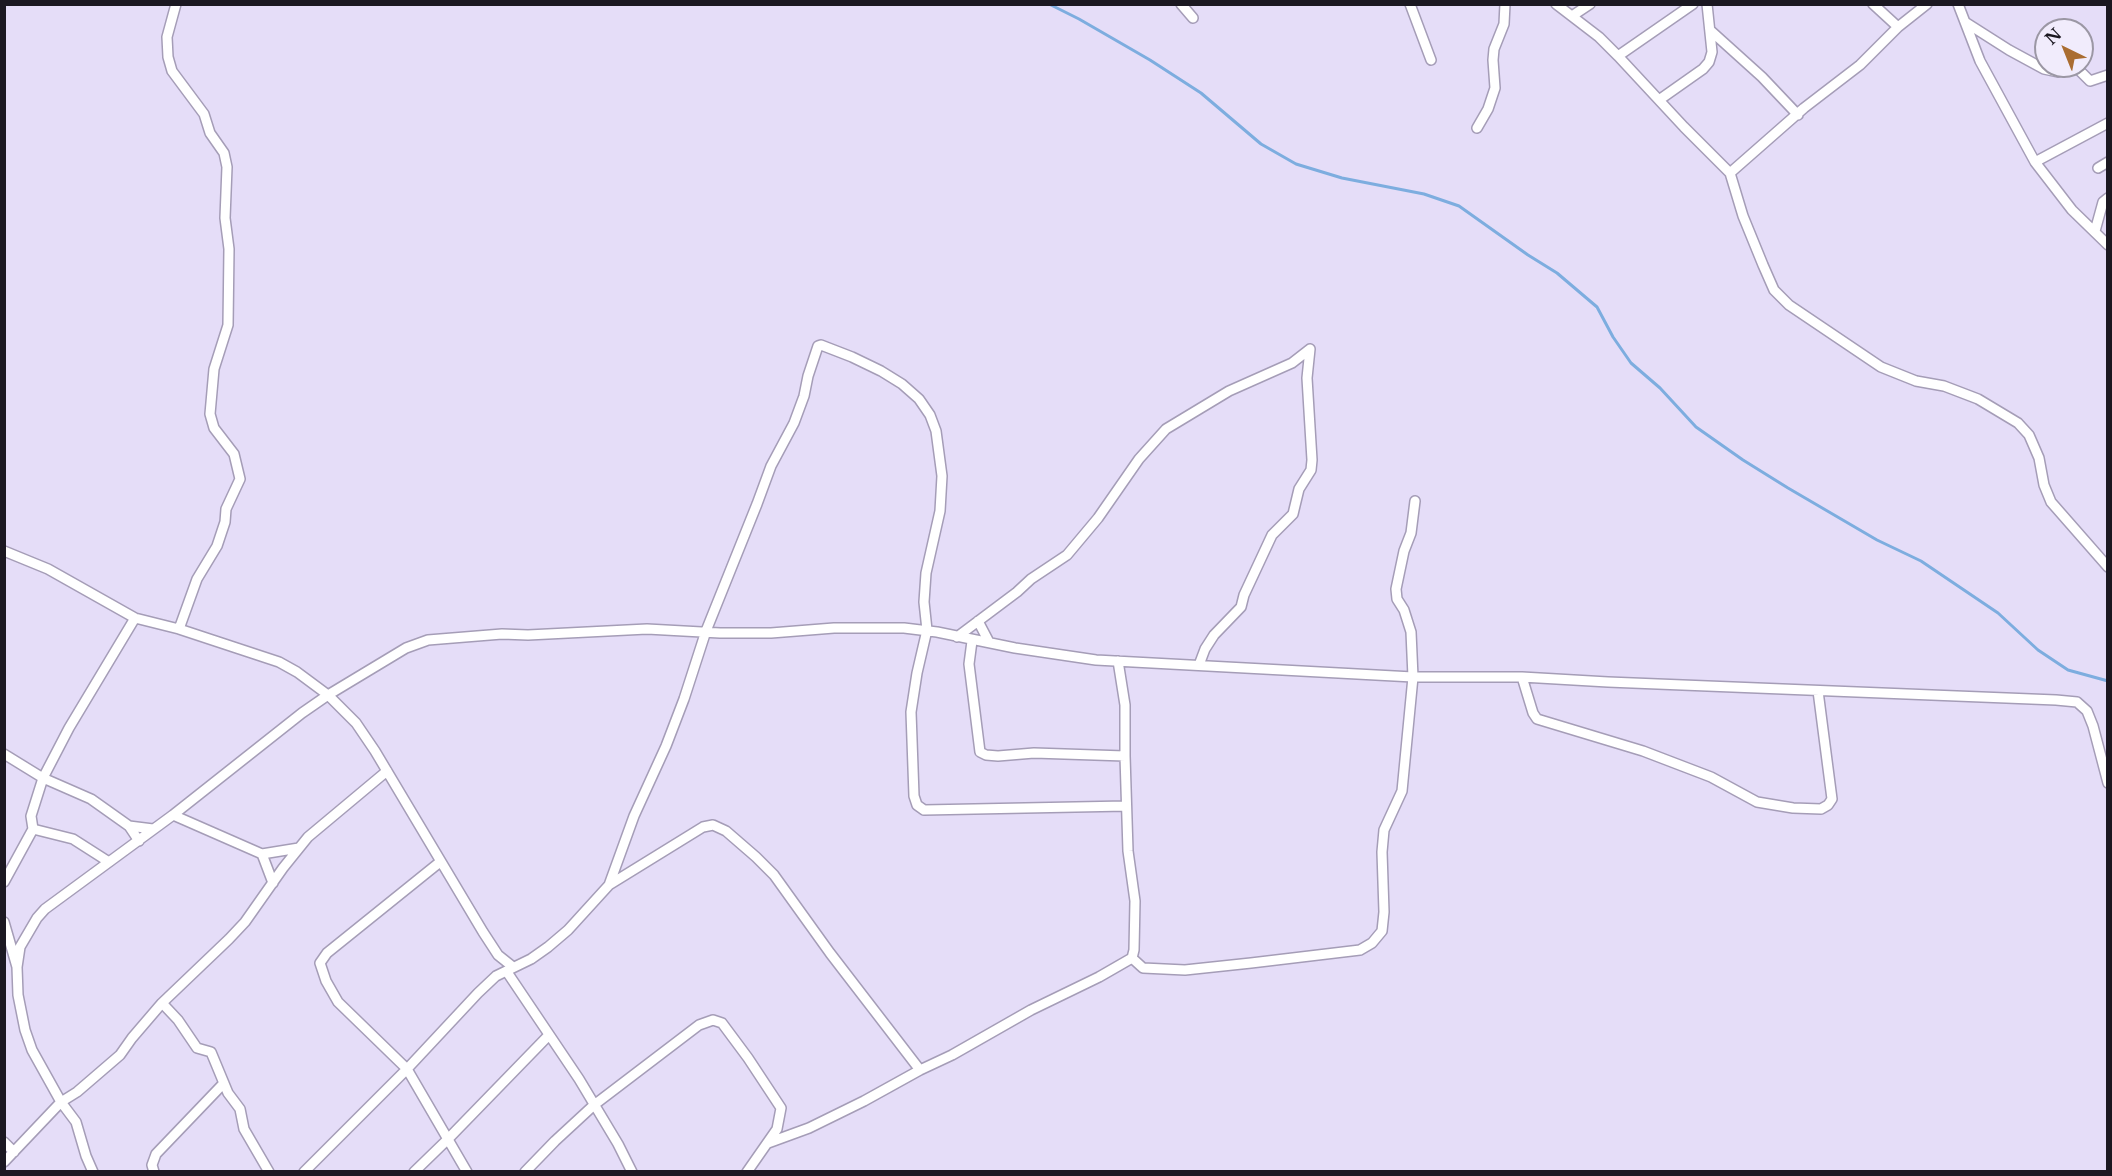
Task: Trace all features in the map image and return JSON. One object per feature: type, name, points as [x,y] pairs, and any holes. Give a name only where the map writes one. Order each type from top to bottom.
[{"type":"street","points":[[176,4],[167,37],[168,57],[172,71],[204,114],[210,133],[224,153],[227,167],[225,218],[228,237],[228,325],[215,362],[210,414],[214,428],[234,454],[240,479],[226,509],[225,522],[217,546],[197,579],[179,629]]},
{"type":"street","points":[[1181,4],[1193,18]]},
{"type":"street","points":[[1410,4],[1431,60]]},
{"type":"street","points":[[1477,128],[1488,108],[1495,88],[1494,49],[1504,24],[1505,4]]},
{"type":"street","points":[[1556,4],[1618,56],[1730,174],[1743,216],[1774,290],[1796,310],[1881,367],[1916,381],[1944,386],[1978,399],[2018,423],[2029,435],[2039,458],[2044,485],[2051,502],[2108,567]]},
{"type":"street","points":[[1572,16],[1590,4]]},
{"type":"street","points":[[1618,56],[1693,4]]},
{"type":"street","points":[[1659,100],[1703,69],[1709,62],[1712,52],[1707,4]]},
{"type":"street","points":[[1874,4],[1898,27]]},
{"type":"street","points":[[1730,174],[1927,4]]},
{"type":"street","points":[[1958,4],[1980,61],[2035,162],[2072,210],[2108,245]]},
{"type":"street","points":[[1965,22],[2044,69],[2058,72],[2070,67],[2077,68],[2090,81],[2108,75]]},
{"type":"street","points":[[1711,32],[1762,77],[1797,115]]},
{"type":"street","points":[[2035,162],[2108,123]]},
{"type":"street","points":[[2098,168],[2108,162]]},
{"type":"street","points":[[2095,231],[2103,202],[2108,198]]},
{"type":"street","points":[[609,885],[634,816],[651,781],[684,699],[706,631],[771,466],[794,423],[804,396],[816,349],[821,345],[881,371],[902,384],[919,399],[930,415],[936,431],[942,476],[940,511],[924,588],[927,630],[917,673],[912,712],[913,786],[917,805],[924,810],[1126,806]]},
{"type":"street","points":[[957,638],[1031,579],[1066,555],[1098,518],[1139,459],[1166,429],[1229,391],[1292,363],[1310,349],[1307,378],[1311,470],[1299,489],[1293,514],[1272,535],[1244,595],[1241,608],[1214,635],[1204,649],[1198,666]]},
{"type":"street","points":[[1132,958],[1143,968],[1185,970],[1344,953],[1360,950],[1372,943],[1382,931],[1384,924],[1382,852],[1384,830],[1402,791],[1413,677],[1411,632],[1404,610],[1397,599],[1396,589],[1404,551],[1411,533],[1415,501]]},
{"type":"street","points":[[4,551],[48,569],[135,618],[179,629],[279,662],[328,695],[356,723],[387,771],[440,862],[498,955],[510,969],[594,1105],[632,1172]]},
{"type":"street","points":[[4,882],[7,872],[33,830],[31,816],[43,778],[69,728],[135,618]]},
{"type":"street","points":[[978,621],[989,642]]},
{"type":"street","points":[[93,1172],[76,1122],[61,1102],[32,1050],[25,1030],[18,995],[17,967],[20,947],[37,918],[45,909],[173,815],[302,713],[406,648],[428,640],[502,634],[528,635],[647,628],[771,633],[834,628],[903,628],[927,630],[957,638],[1049,654],[1198,666],[1413,677],[1522,677],[2056,700],[2077,702],[2087,711],[2108,783]]},
{"type":"street","points":[[972,640],[969,664],[980,752],[986,756],[1034,753],[1125,756]]},
{"type":"street","points":[[768,1143],[809,1128],[952,1055],[1030,1010],[1099,977],[1132,958],[1136,901],[1129,858],[1125,705],[1118,661]]},
{"type":"street","points":[[1522,677],[1533,713],[1538,719],[1643,751],[1712,777],[1756,802],[1793,808],[1821,808],[1828,805],[1832,799],[1818,691]]},
{"type":"street","points":[[4,754],[43,778],[91,799],[129,826],[138,841]]},
{"type":"street","points":[[4,1162],[61,1102],[77,1092],[120,1055],[162,1003],[245,922],[299,848],[315,830],[387,771]]},
{"type":"street","points":[[173,815],[262,854],[299,848]]},
{"type":"street","points":[[304,1172],[496,976],[531,959],[548,947],[568,930],[609,885],[703,826],[713,825],[726,831],[774,876],[920,1070]]},
{"type":"street","points":[[129,826],[153,829]]},
{"type":"street","points":[[33,830],[73,839],[109,862]]},
{"type":"street","points":[[262,854],[273,883]]},
{"type":"street","points":[[440,862],[327,953],[320,963],[326,981],[338,1002],[407,1069],[467,1172]]},
{"type":"street","points":[[4,922],[17,967]]},
{"type":"street","points":[[496,976],[498,955]]},
{"type":"street","points":[[162,1003],[178,1020],[197,1048],[211,1052],[224,1083],[240,1109],[244,1129],[269,1172]]},
{"type":"street","points":[[525,1172],[555,1140],[594,1105],[699,1025],[713,1020],[722,1023],[781,1108],[777,1129],[747,1172]]},
{"type":"street","points":[[414,1172],[549,1035]]},
{"type":"street","points":[[154,1172],[152,1165],[156,1154],[224,1083]]},
{"type":"street","points":[[4,1142],[14,1152]]},
{"type":"waterway","points":[[1049,4],[1150,60],[1201,93],[1261,144],[1296,164],[1342,178],[1424,194],[1459,206],[1557,273],[1597,307],[1613,337],[1631,363],[1660,388],[1696,427],[1788,488],[1877,540],[1921,561],[1998,613],[2038,650],[2068,670],[2108,681]]}]
